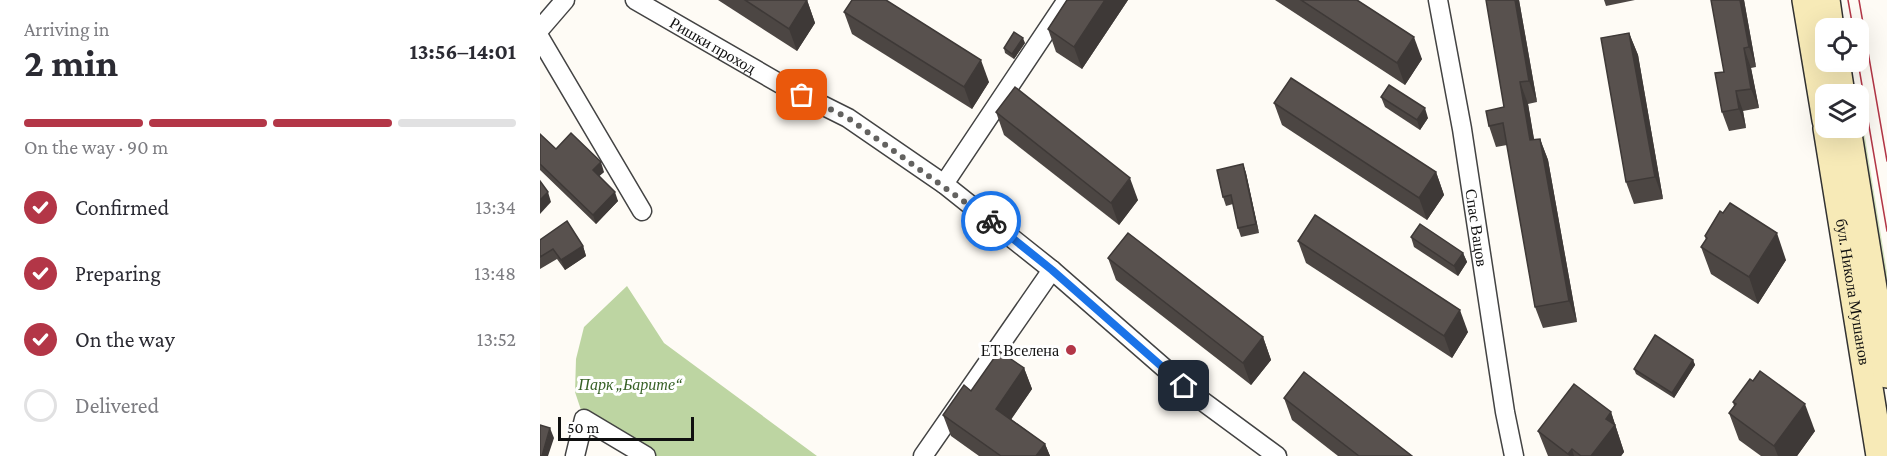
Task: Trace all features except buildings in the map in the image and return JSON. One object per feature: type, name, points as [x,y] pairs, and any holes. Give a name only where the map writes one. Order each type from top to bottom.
[{"type":"main road","points":[[1806,0],[1820,84]]},
{"type":"main road","points":[[1826,0],[1829,18]]},
{"type":"main road","name":"бул. Никола Мушанов","points":[[1829,138],[1880,456]]},
{"type":"main road","name":"бул. Никола Мушанов","points":[[1848,138],[1887,374]]},
{"type":"street","points":[[540,30],[566,0]]},
{"type":"street","name":"Ришки проход","points":[[636,0],[784,86],[848,118],[944,184],[1052,270],[1201,400],[1277,456]]},
{"type":"street","points":[[944,184],[1067,0]]},
{"type":"street","name":"Спас Вацов","points":[[1438,0],[1462,129],[1505,412],[1514,456]]},
{"type":"street","points":[[540,38],[642,211]]},
{"type":"street","points":[[923,456],[1052,270]]},
{"type":"street","points":[[575,456],[584,419],[646,456]]},
{"type":"green space","points":[[1859,138],[1865,138],[1887,272],[1887,328]]},
{"type":"green space","name":"Парк „Барите“","points":[[627,286],[664,343],[817,456],[646,456],[584,419],[575,392],[576,359],[584,327]]},
{"type":"tram line","points":[[1848,0],[1851,18]]},
{"type":"tram line","points":[[1859,0],[1887,161]]},
{"type":"tram line","points":[[1860,72],[1887,231]]},
{"type":"way so far","points":[[802,95],[848,118],[944,184],[991,221]]},
{"type":"place","name":"ЕТ Вселена","points":[[1071,350]]},
{"type":"route","points":[[991,221],[1052,270],[1184,386]]}]
